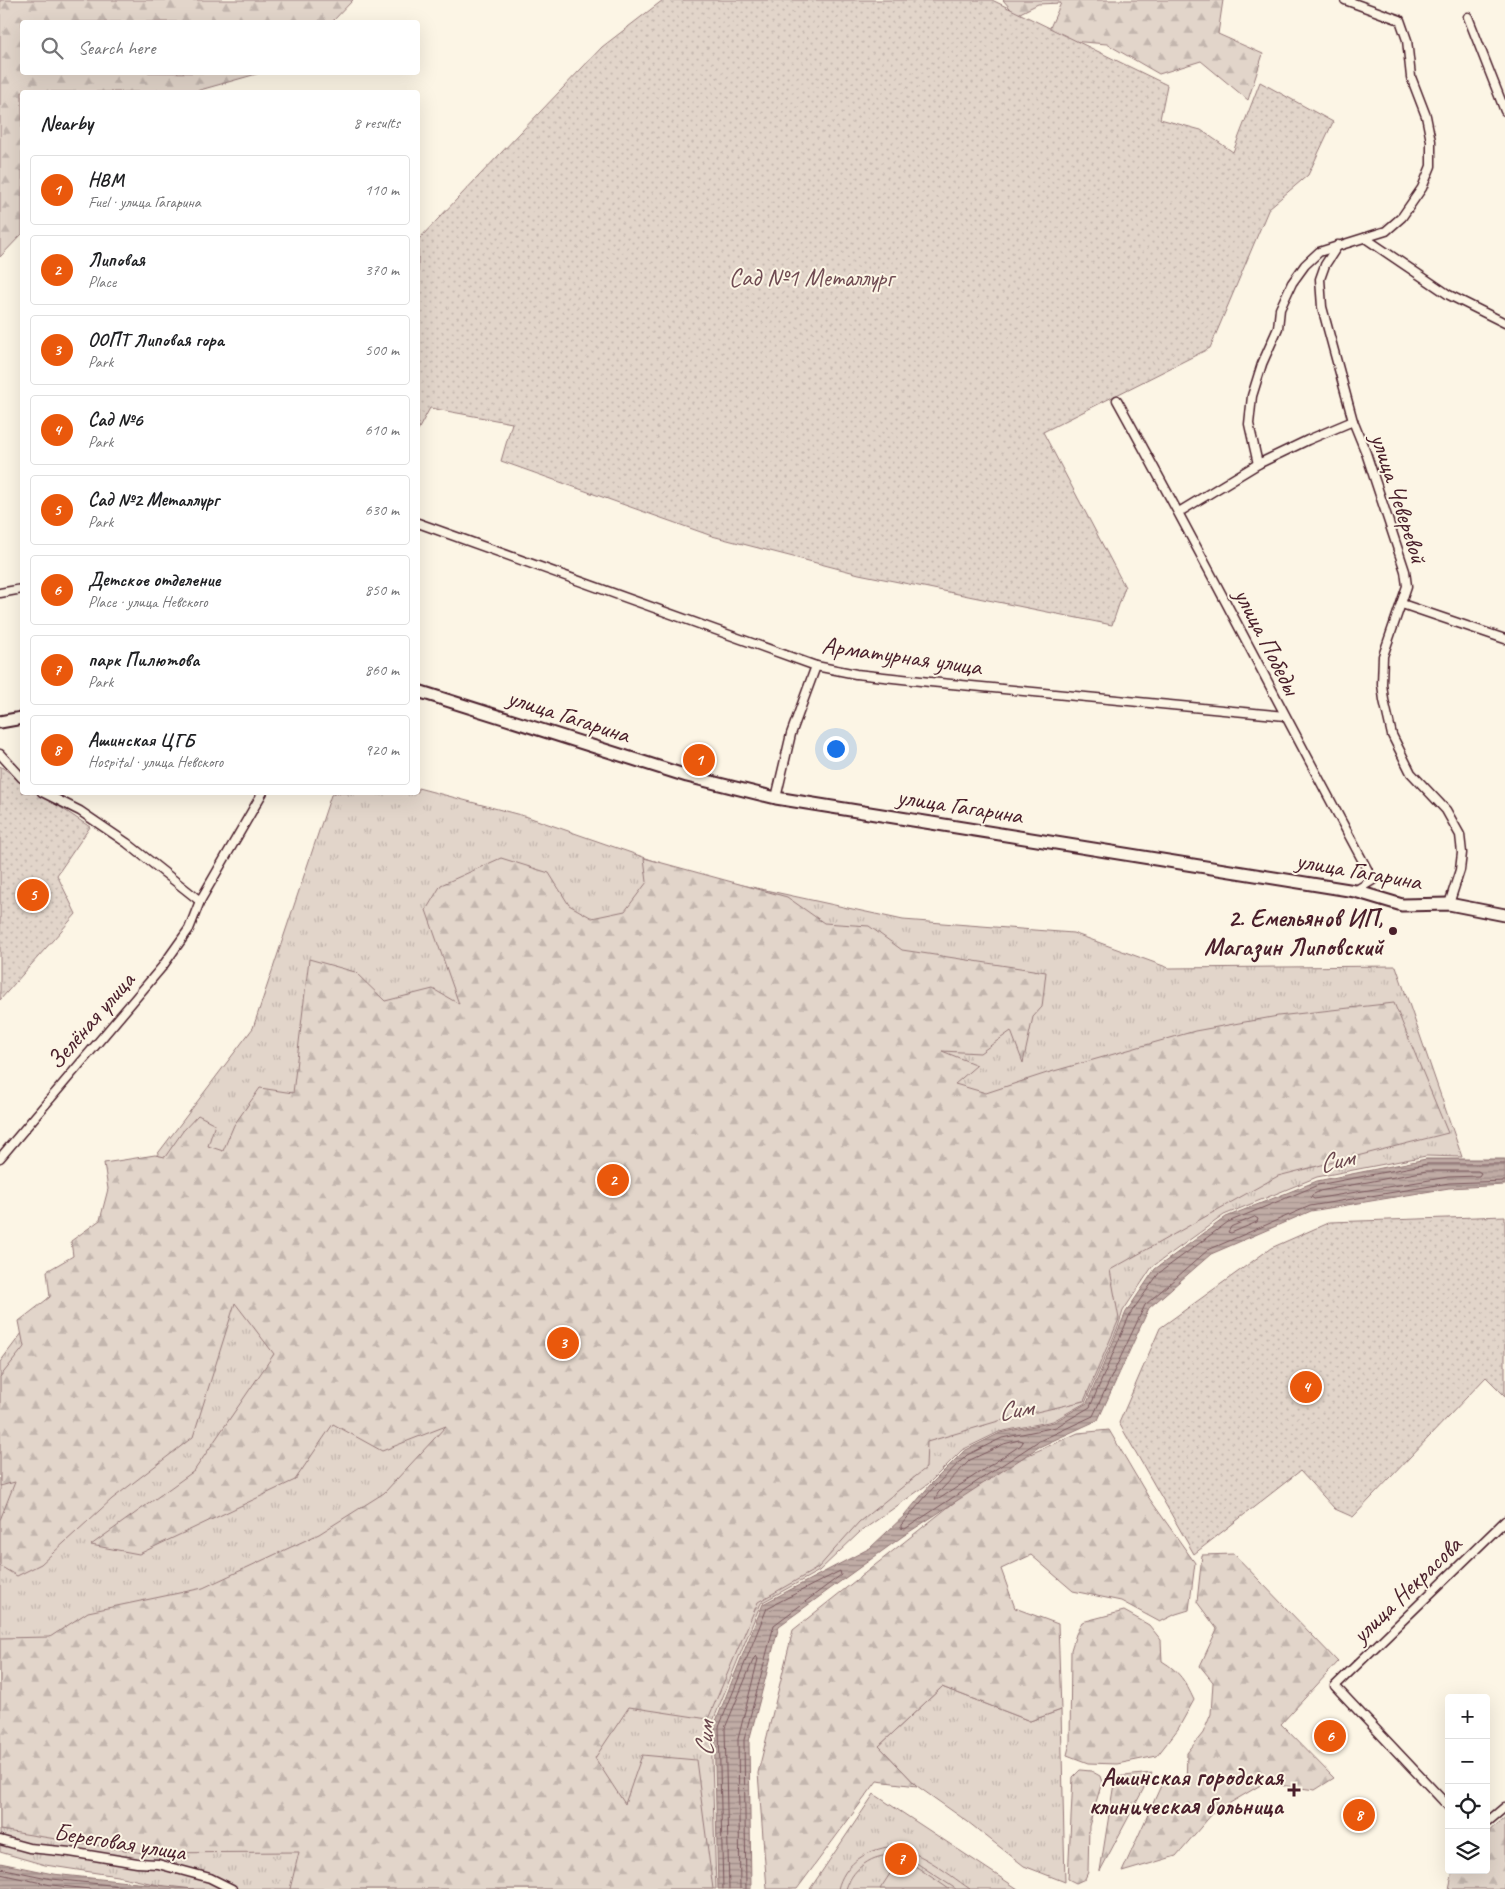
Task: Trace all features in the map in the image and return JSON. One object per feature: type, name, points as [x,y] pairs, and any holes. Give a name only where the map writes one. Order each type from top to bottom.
[{"type":"street","points":[[1258,464],[1249,424],[1252,396],[1262,364],[1278,328],[1280,309],[1292,283],[1304,265],[1319,252],[1386,231],[1402,217],[1422,188],[1430,166],[1431,141],[1426,116],[1412,77],[1407,40],[1400,20],[1345,0]]},
{"type":"street","points":[[1468,17],[1505,111]]},
{"type":"street","points":[[1365,238],[1449,295],[1505,323]]},
{"type":"street","name":"улица Чеверевой","points":[[1338,245],[1325,265],[1320,278],[1322,307],[1353,421],[1366,453],[1405,571],[1407,586],[1383,656],[1382,684],[1384,700],[1392,735],[1411,773],[1446,810],[1460,835],[1462,853],[1460,870],[1448,904]]},
{"type":"street","name":"улица Победы","points":[[1117,400],[1179,512],[1373,880],[1354,891]]},
{"type":"street","points":[[1179,512],[1258,464],[1353,421]]},
{"type":"street","name":"Арматурная улица","points":[[420,524],[816,666],[856,674],[902,679],[1285,716]]},
{"type":"street","points":[[0,593],[20,589]]},
{"type":"street","points":[[1402,604],[1505,639]]},
{"type":"street","points":[[776,798],[791,734],[816,666]]},
{"type":"street","name":"улица Гагарина","points":[[420,692],[678,773],[776,798],[1354,891],[1402,904],[1448,904],[1505,915]]},
{"type":"street","points":[[0,722],[20,718]]},
{"type":"street","points":[[0,754],[20,776]]},
{"type":"street","points":[[48,795],[80,812],[127,843],[200,901]]},
{"type":"street","name":"Зелёная улица","points":[[0,1158],[162,967],[189,929],[200,901],[260,795]]},
{"type":"street","name":"улица Некрасова","points":[[1445,1803],[1335,1686],[1505,1521]]},
{"type":"street","points":[[1490,1819],[1505,1806]]},
{"type":"street","name":"Береговая улица","points":[[0,1840],[29,1848],[70,1852],[137,1863],[158,1864],[210,1878],[232,1889]]},
{"type":"green space","points":[[0,0],[353,0],[334,20],[20,20],[20,75],[253,75],[200,90],[20,90],[20,236],[0,257]]},
{"type":"green space","name":"Сад №1 Металлург","points":[[663,0],[992,0],[1167,85],[1160,119],[1201,130],[1233,152],[1260,82],[1333,122],[1308,175],[1269,208],[1210,348],[1043,432],[1125,587],[1112,625],[859,574],[712,536],[501,461],[512,423],[430,408],[420,426],[420,238],[602,47]]},
{"type":"green space","points":[[1003,0],[1223,0],[1218,34],[1263,54],[1248,100],[1201,61],[1159,74],[1107,44],[1071,41],[1048,32],[1061,3],[1038,4],[1016,15]]},
{"type":"green space","points":[[0,766],[20,780],[20,795],[42,795],[90,827],[57,875],[76,914],[0,1000]]},
{"type":"green space","points":[[420,789],[528,817],[692,874],[903,920],[1073,933],[1169,968],[1396,966],[1462,1157],[1426,1156],[1317,1177],[1224,1215],[1152,1267],[1123,1311],[1085,1403],[1053,1421],[999,1432],[962,1450],[928,1484],[860,1532],[819,1571],[761,1603],[711,1726],[716,1889],[177,1889],[117,1876],[45,1865],[0,1852],[0,1362],[253,1028],[331,795],[420,795]]},
{"type":"green space","points":[[501,858],[549,873],[569,905],[592,918],[625,911],[647,882],[644,858],[787,897],[824,923],[869,926],[902,950],[1046,972],[1042,1007],[1033,1017],[1023,1063],[1011,1031],[980,1053],[942,1051],[977,1065],[955,1084],[986,1093],[1047,1073],[1195,1031],[1278,1016],[1394,1003],[1448,1133],[1278,1176],[1110,1270],[1119,1319],[1084,1401],[1002,1420],[927,1442],[926,1468],[859,1522],[818,1568],[758,1602],[708,1719],[629,1707],[595,1758],[625,1804],[642,1755],[696,1760],[713,1889],[290,1889],[299,1852],[143,1853],[0,1830],[0,1638],[50,1637],[88,1612],[203,1588],[319,1534],[384,1493],[446,1426],[382,1451],[333,1424],[295,1480],[139,1554],[91,1545],[194,1471],[274,1354],[235,1303],[193,1437],[112,1499],[41,1564],[17,1576],[0,1566],[0,1520],[15,1482],[0,1486],[0,1377],[24,1347],[19,1321],[50,1297],[47,1271],[73,1256],[71,1241],[100,1220],[108,1189],[104,1163],[155,1155],[165,1157],[183,1131],[198,1115],[215,1124],[208,1146],[223,1151],[234,1125],[260,1088],[293,1093],[309,959],[355,972],[385,1001],[433,989],[459,1004],[426,910],[441,885]]},
{"type":"green space","points":[[1505,1216],[1505,1396],[1486,1377],[1353,1517],[1335,1509],[1300,1471],[1194,1554],[1119,1423],[1160,1328],[1271,1248],[1330,1222]]},
{"type":"green space","points":[[1109,1430],[1149,1498],[1195,1563],[1189,1610],[1160,1622],[1121,1601],[1073,1591],[1031,1555],[1001,1569],[1015,1608],[1058,1624],[1061,1710],[1030,1721],[942,1687],[879,1746],[917,1786],[877,1781],[797,1889],[767,1889],[758,1773],[793,1630],[985,1478],[1028,1455],[1078,1433]]},
{"type":"green space","points":[[1234,1554],[1338,1662],[1281,1724],[1334,1778],[1315,1790],[1264,1783],[1213,1813],[1176,1856],[1122,1872],[1164,1779],[1186,1785],[1187,1753],[1203,1733],[1211,1714],[1213,1682],[1200,1666],[1217,1629],[1197,1602],[1202,1555]]},
{"type":"green space","points":[[1124,1611],[1149,1625],[1161,1640],[1162,1661],[1181,1678],[1194,1700],[1178,1729],[1157,1756],[1117,1764],[1088,1763],[1067,1755],[1070,1743],[1071,1650],[1082,1622]]},
{"type":"green space","points":[[942,1687],[1030,1721],[1061,1710],[1065,1882],[1024,1866],[968,1822],[917,1786],[879,1746]]},
{"type":"green space","points":[[1080,1770],[1091,1771],[1100,1776],[1102,1782],[1089,1826],[1088,1872],[1085,1879],[1076,1883],[1068,1879],[1073,1777]]},
{"type":"green space","points":[[1152,1773],[1100,1871],[1115,1777]]},
{"type":"green space","points":[[874,1794],[1018,1889],[810,1889]]},
{"type":"green space","points":[[1505,1817],[1505,1889],[1449,1889],[1452,1874],[1490,1874],[1490,1831]]},
{"type":"green space","points":[[887,1847],[898,1848],[920,1856],[970,1889],[956,1889],[912,1860],[902,1857],[949,1889],[880,1889],[901,1857],[892,1855],[875,1858],[860,1867],[854,1873],[846,1889],[838,1889],[850,1866],[870,1852]]},
{"type":"water","points":[[1426,1159],[1505,1159],[1505,1185],[1449,1188],[1311,1211],[1211,1254],[1149,1308],[1098,1420],[1039,1447],[903,1536],[779,1626],[749,1741],[751,1889],[718,1889],[714,1726],[763,1604],[870,1548],[905,1515],[930,1485],[964,1451],[1000,1433],[1054,1422],[1087,1403],[1126,1312],[1155,1269],[1226,1217],[1317,1181]]},
{"type":"water","points":[[0,1863],[53,1874],[194,1889],[0,1889]]},
{"type":"place","name":"НВМ","points":[[699,760]]},
{"type":"place","name":"Сад №2 Металлург","points":[[33,895]]},
{"type":"place","name":"2. Емельянов ИП, Магазин Липовский","points":[[1393,931]]},
{"type":"place","name":"Липовая","points":[[613,1180]]},
{"type":"place","name":"ООПТ Липовая гора","points":[[563,1343]]},
{"type":"place","name":"Сад №6","points":[[1306,1387]]},
{"type":"place","name":"Детское отделение","points":[[1330,1736]]},
{"type":"place","name":"Ашинская городская клиническая больница","points":[[1294,1790]]},
{"type":"place","name":"Ашинская ЦГБ","points":[[1359,1815]]},
{"type":"place","name":"парк Пилютова","points":[[901,1859]]},
{"type":"water label","name":"Сим","points":[[1336,1160]]},
{"type":"water label","name":"Сим","points":[[1015,1409]]},
{"type":"water label","name":"Сим","points":[[704,1739]]}]
